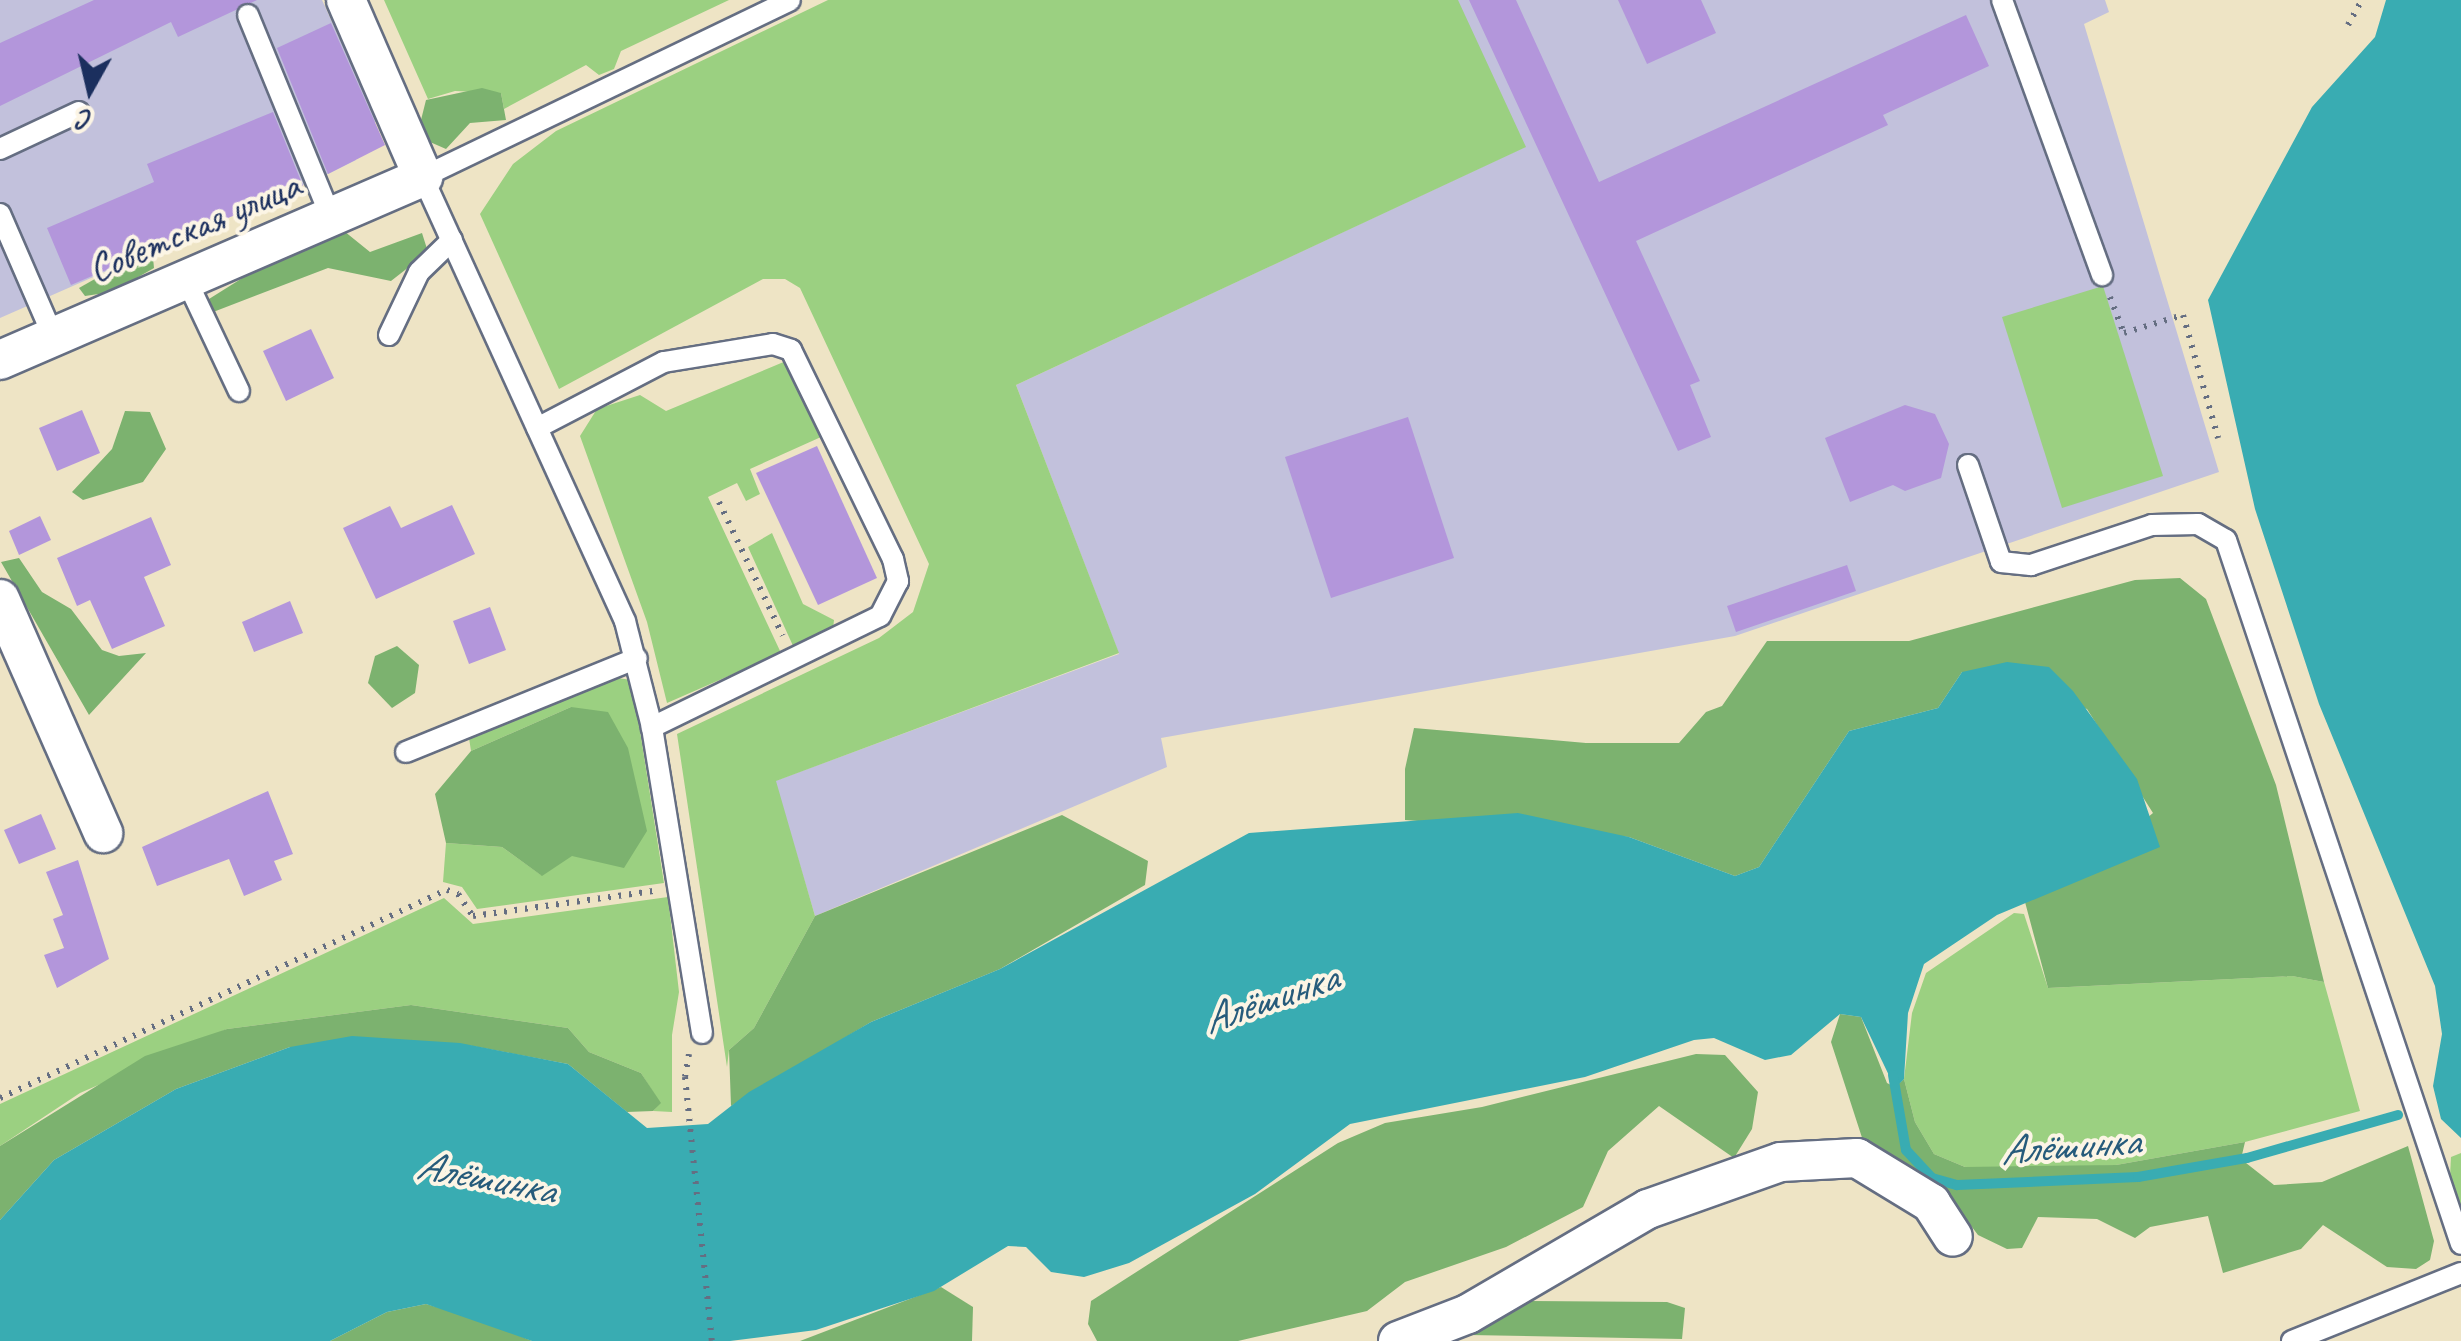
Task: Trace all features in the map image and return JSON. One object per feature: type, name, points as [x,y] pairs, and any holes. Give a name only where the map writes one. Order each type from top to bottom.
[{"type":"street","points":[[346,0],[423,177]]},
{"type":"street","name":"Советская улица","points":[[0,360],[423,177]]},
{"type":"street","points":[[0,599],[103,833]]},
{"type":"street","points":[[1401,1340],[1468,1314],[1648,1209],[1781,1162],[1856,1158],[1931,1203],[1953,1236]]},
{"type":"lane","points":[[702,1033],[637,658],[610,579],[423,177],[790,0]]},
{"type":"lane","points":[[2002,0],[2102,275]]},
{"type":"lane","points":[[248,15],[332,216]]},
{"type":"lane","points":[[0,149],[79,112]]},
{"type":"lane","points":[[0,214],[53,336]]},
{"type":"lane","points":[[389,335],[420,272],[452,240]]},
{"type":"lane","points":[[186,279],[239,391]]},
{"type":"lane","points":[[537,428],[664,362],[773,344],[790,350],[898,581],[880,616],[652,727]]},
{"type":"lane","points":[[1968,465],[2001,562],[2031,565],[2152,525],[2198,524],[2226,540],[2461,1244]]},
{"type":"lane","points":[[406,752],[637,658]]},
{"type":"lane","points":[[2292,1341],[2461,1273]]},
{"type":"lane","points":[[1401,1340],[1410,1341]]},
{"type":"path","points":[[2348,25],[2362,0]]},
{"type":"path","points":[[2102,275],[2124,334],[2183,315],[2218,438]]},
{"type":"path","points":[[720,502],[793,658]]},
{"type":"path","points":[[0,1098],[447,890],[473,916],[676,888]]},
{"type":"path","points":[[686,1076],[712,1341]]},
{"type":"shaded area","points":[[0,0],[322,0],[377,121],[345,137],[356,160],[0,318]]},
{"type":"shaded area","points":[[1456,0],[2105,0],[2109,12],[2084,24],[2219,472],[1735,636],[1161,738],[1167,767],[815,916],[775,781],[1119,654],[1016,385],[1525,147]]},
{"type":"green space","points":[[384,0],[729,0],[621,51],[614,69],[599,75],[586,65],[504,109],[501,93],[455,91],[428,99]]},
{"type":"green space","points":[[828,0],[1458,0],[1526,147],[1016,385],[1119,653],[776,781],[815,916],[754,1028],[729,1050],[727,1067],[677,734],[879,638],[913,612],[929,564],[800,288],[785,279],[763,279],[559,389],[480,214],[513,164],[556,131]]},
{"type":"green space","points":[[482,88],[501,93],[506,120],[470,123],[446,149],[430,142],[420,124],[426,100]]},
{"type":"green space","points":[[344,231],[370,252],[422,233],[428,252],[391,281],[328,268],[208,314],[209,299],[292,247]]},
{"type":"green space","points":[[153,258],[154,268],[112,292],[85,296],[79,288],[123,263]]},
{"type":"green space","points":[[2103,286],[2163,476],[2062,508],[2002,317]]},
{"type":"green space","points":[[786,361],[821,437],[750,469],[760,494],[746,501],[737,483],[708,497],[781,653],[667,703],[647,622],[580,436],[597,409],[640,395],[666,411]]},
{"type":"green space","points":[[125,411],[150,412],[166,449],[143,482],[83,500],[72,492],[112,449]]},
{"type":"green space","points":[[772,533],[803,604],[834,620],[833,629],[794,648],[748,547]]},
{"type":"green space","points":[[19,558],[42,592],[71,609],[102,650],[119,656],[146,653],[89,715],[1,562]]},
{"type":"green space","points":[[2180,578],[2206,599],[2276,785],[2324,982],[2292,976],[2048,988],[2025,902],[2070,882],[2153,813],[2087,709],[1962,672],[1938,708],[1849,731],[1759,867],[1735,876],[1629,837],[1405,820],[1405,769],[1414,728],[1586,743],[1679,743],[1706,712],[1722,706],[1767,641],[1909,641],[2135,580]]},
{"type":"green space","points":[[397,646],[419,665],[415,693],[392,708],[368,683],[375,656]]},
{"type":"green space","points":[[617,678],[632,680],[664,883],[477,909],[462,887],[443,882],[446,843],[502,847],[541,875],[571,707],[471,751],[469,738]]},
{"type":"green space","points":[[571,707],[608,712],[628,748],[647,831],[624,868],[572,856],[542,876],[502,847],[446,843],[435,794],[471,751]]},
{"type":"green space","points":[[1062,815],[1148,861],[1145,885],[1000,969],[871,1022],[731,1106],[729,1050],[754,1028],[815,916]]},
{"type":"green space","points":[[668,897],[679,992],[672,1035],[672,1112],[653,1111],[660,1103],[641,1073],[589,1052],[568,1028],[411,1005],[227,1029],[80,1093],[0,1146],[0,1104],[444,898],[473,924]]},
{"type":"green space","points":[[2014,913],[2024,914],[2048,988],[2292,976],[2324,982],[2360,1111],[2245,1142],[2116,1165],[2016,1171],[1965,1167],[1934,1154],[1915,1122],[1904,1079],[1912,1013],[1926,973]]},
{"type":"green space","points":[[411,1005],[568,1028],[589,1052],[641,1073],[661,1103],[653,1111],[627,1112],[568,1064],[467,1045],[290,1047],[176,1089],[54,1160],[0,1220],[0,1146],[145,1056],[227,1029]]},
{"type":"green space","points":[[1840,1014],[1861,1017],[1887,1083],[1895,1087],[1904,1079],[1915,1122],[1934,1154],[1965,1167],[2116,1165],[2245,1142],[2241,1159],[2274,1185],[2322,1182],[2408,1146],[2434,1241],[2430,1260],[2416,1269],[2387,1267],[2323,1225],[2301,1249],[2223,1273],[2208,1216],[2150,1227],[2135,1238],[2097,1219],[2038,1217],[2022,1248],[2007,1249],[1978,1235],[1953,1202],[1912,1170],[1866,1150],[1831,1042]]},
{"type":"green space","points":[[1696,1054],[1725,1055],[1758,1092],[1752,1129],[1734,1158],[1659,1106],[1608,1151],[1583,1207],[1506,1247],[1405,1282],[1367,1311],[1238,1341],[1097,1341],[1088,1324],[1091,1301],[1338,1143],[1385,1123],[1482,1107]]},
{"type":"green space","points":[[2461,1153],[2461,1210],[2450,1177],[2451,1157]]},
{"type":"green space","points":[[941,1287],[973,1307],[972,1341],[800,1341]]},
{"type":"green space","points":[[1667,1302],[1685,1308],[1682,1339],[1469,1335],[1457,1329],[1503,1304]]},
{"type":"green space","points":[[426,1304],[484,1321],[532,1341],[330,1341],[387,1312]]},
{"type":"water","points":[[2386,0],[2461,0],[2461,1138],[2441,1119],[2433,1086],[2442,1034],[2435,986],[2319,704],[2255,509],[2208,300],[2312,107],[2375,37]]},
{"type":"water","points":[[2007,662],[2049,667],[2073,691],[2137,779],[2160,847],[1997,915],[1924,964],[1908,1013],[1904,1079],[1895,1088],[1861,1017],[1840,1014],[1791,1055],[1765,1060],[1714,1038],[1694,1040],[1585,1077],[1350,1124],[1255,1194],[1129,1263],[1084,1277],[1051,1272],[1026,1247],[1008,1246],[934,1291],[816,1330],[730,1341],[532,1341],[426,1304],[387,1312],[330,1341],[0,1341],[0,1220],[54,1160],[176,1089],[290,1047],[352,1036],[460,1043],[568,1064],[647,1128],[708,1124],[749,1092],[871,1022],[1000,969],[1249,833],[1518,813],[1629,837],[1735,876],[1759,867],[1849,731],[1938,708],[1962,672]]},
{"type":"building","points":[[94,0],[257,0],[178,37],[171,22],[0,106],[0,43]]},
{"type":"building","points":[[1469,0],[1516,0],[1599,182],[1966,15],[1989,66],[1883,115],[1888,125],[1636,241],[1700,381],[1690,385],[1711,437],[1678,451]]},
{"type":"building","points":[[1618,0],[1701,0],[1716,33],[1647,64]]},
{"type":"building","points":[[331,23],[385,145],[328,174],[277,48]]},
{"type":"building","points":[[273,112],[303,186],[71,285],[47,228],[154,182],[147,164]]},
{"type":"building","points":[[311,329],[334,378],[286,401],[263,351]]},
{"type":"building","points":[[1905,405],[1935,414],[1949,444],[1941,478],[1905,491],[1893,485],[1850,502],[1825,438]]},
{"type":"building","points":[[82,410],[100,453],[57,471],[39,428]]},
{"type":"building","points":[[1408,417],[1454,558],[1331,598],[1285,457]]},
{"type":"building","points":[[817,446],[877,578],[818,605],[756,473]]},
{"type":"building","points":[[452,505],[475,554],[376,599],[343,528],[390,506],[401,528]]},
{"type":"building","points":[[40,516],[51,540],[19,555],[9,531]]},
{"type":"building","points":[[151,517],[171,565],[144,577],[165,626],[112,649],[90,600],[77,606],[57,558]]},
{"type":"building","points":[[1847,565],[1856,591],[1736,632],[1727,606]]},
{"type":"building","points":[[290,601],[303,633],[254,652],[242,622]]},
{"type":"building","points":[[490,607],[506,650],[469,664],[453,621]]},
{"type":"building","points":[[268,791],[293,854],[274,861],[282,880],[244,896],[229,859],[157,886],[142,847]]},
{"type":"building","points":[[41,814],[56,849],[19,864],[4,830]]},
{"type":"building","points":[[78,860],[109,959],[57,988],[44,955],[64,948],[53,919],[63,915],[46,872]]},
{"type":"waterway","name":"Алёшинка","points":[[1893,1075],[1906,1150],[1932,1178],[1957,1185],[2138,1177],[2247,1158],[2398,1115]]}]
